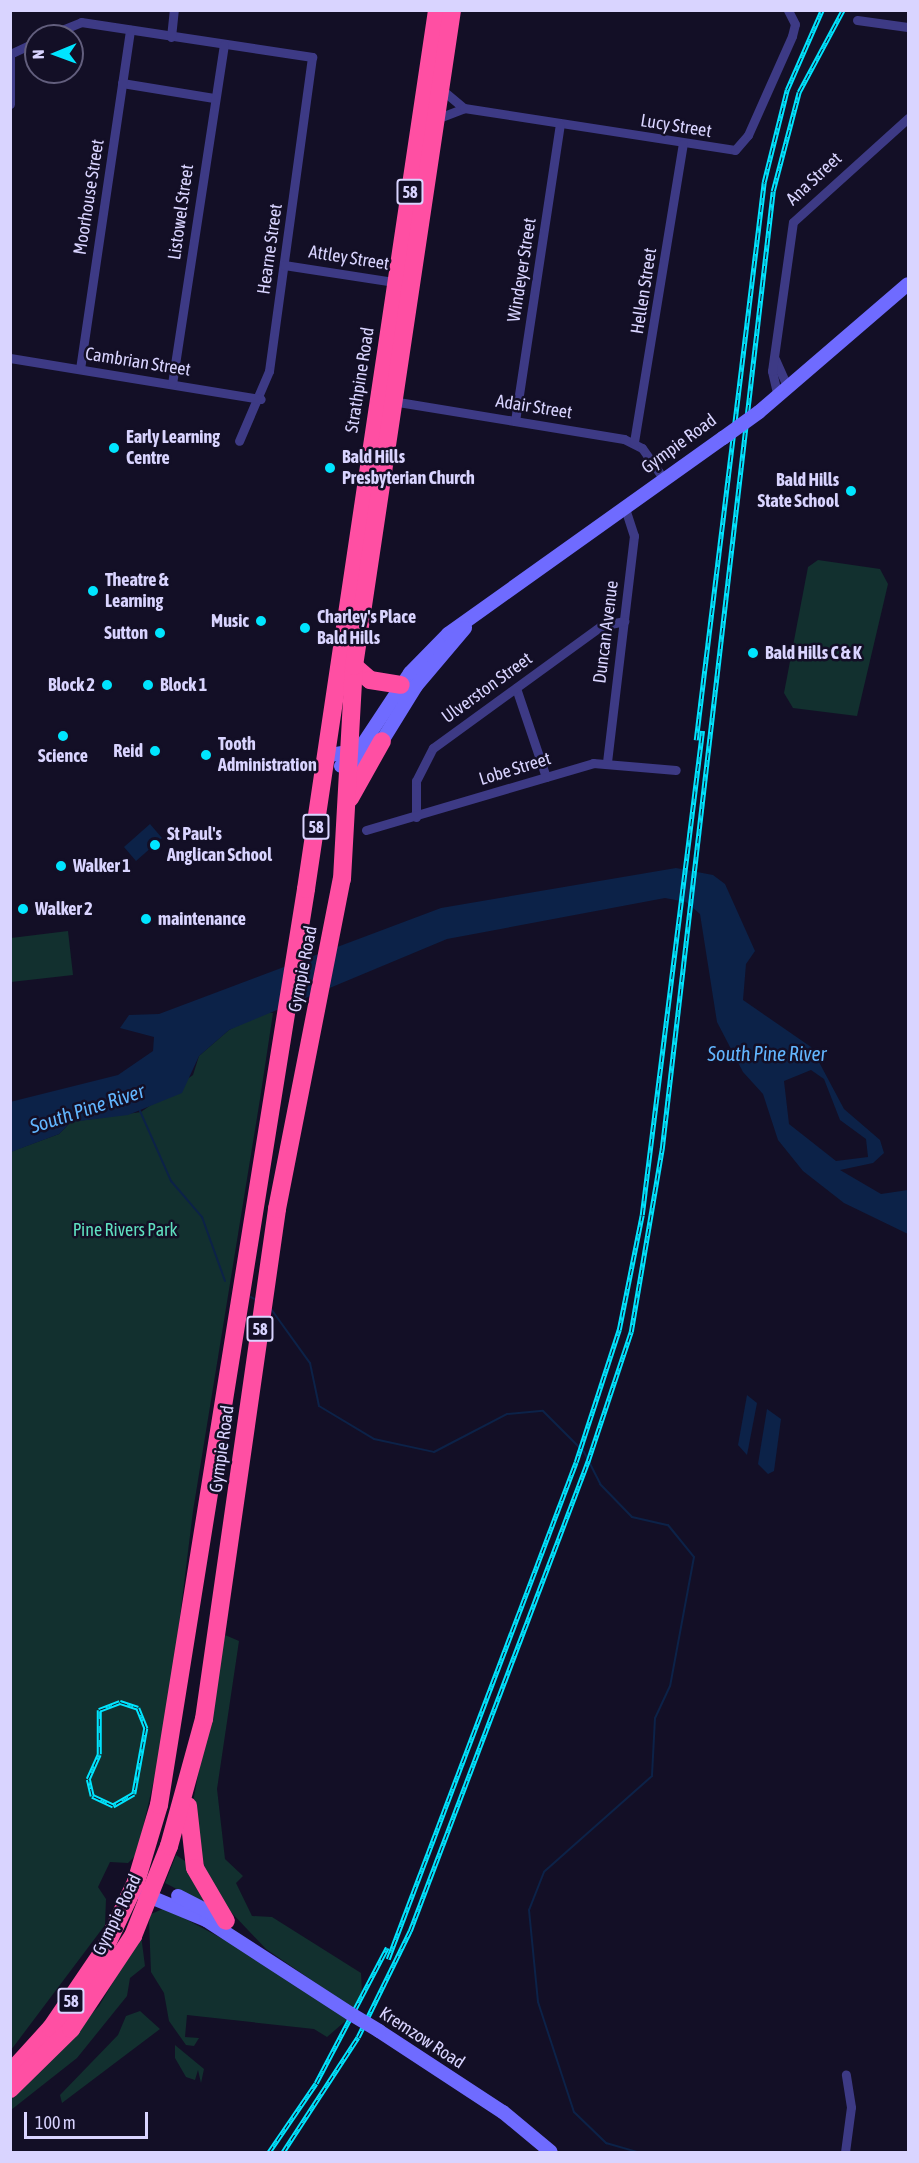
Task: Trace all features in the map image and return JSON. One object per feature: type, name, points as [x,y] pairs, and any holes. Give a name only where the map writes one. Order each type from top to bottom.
[{"type":"highway","name":"Strathpine Road","points":[[325,760],[386,400],[437,10]]},
{"type":"highway","name":"Strathpine Road","points":[[403,283],[435,120],[452,10]]},
{"type":"highway","name":"Strathpine Road","points":[[348,761],[354,666],[386,400]]},
{"type":"highway","points":[[354,666],[370,680],[401,685]]},
{"type":"highway","points":[[348,803],[382,741]]},
{"type":"highway","name":"Gympie Road","points":[[10,2073],[78,1992],[134,1887],[164,1780],[298,944],[325,760]]},
{"type":"highway","name":"Gympie Road","points":[[10,2089],[92,2002],[153,1892],[204,1719],[278,1209],[339,893],[348,803],[348,761]]},
{"type":"highway","points":[[186,1785],[192,1857],[226,1921]]},
{"type":"main road","name":"Gympie Road","points":[[348,761],[363,747],[401,685],[437,644],[466,626],[759,412],[909,284]]},
{"type":"main road","name":"Gympie Road","points":[[348,761],[363,760],[382,741],[416,686],[466,626]]},
{"type":"main road","points":[[325,760],[348,761]]},
{"type":"main road","name":"Kremzow Road","points":[[134,1887],[153,1892],[226,1921],[270,1958]]},
{"type":"main road","name":"Kremzow Road","points":[[153,1892],[270,1958],[351,2014],[503,2112],[551,2152]]},
{"type":"street","points":[[171,37],[174,10]]},
{"type":"street","name":"Lucy Street","points":[[464,108],[730,151],[740,146],[792,36],[790,13]]},
{"type":"street","points":[[857,20],[909,27]]},
{"type":"street","points":[[76,24],[81,22],[224,45]]},
{"type":"street","name":"Moorhouse Street","points":[[80,369],[130,30]]},
{"type":"street","name":"Hearne Street","points":[[224,45],[312,57],[284,265],[261,399],[239,441]]},
{"type":"street","name":"Listowel Street","points":[[172,384],[214,98],[224,45]]},
{"type":"street","points":[[10,104],[15,74],[10,55],[24,48]]},
{"type":"street","points":[[122,83],[214,98]]},
{"type":"street","points":[[435,120],[464,108],[439,86]]},
{"type":"street","name":"Ana Street","points":[[783,393],[775,359],[793,222],[909,118]]},
{"type":"street","name":"Windeyer Street","points":[[515,421],[560,124]]},
{"type":"street","name":"Hellen Street","points":[[634,442],[683,144]]},
{"type":"street","name":"Attley Street","points":[[284,265],[403,283]]},
{"type":"street","name":"Cambrian Street","points":[[10,358],[261,399]]},
{"type":"street","name":"Adair Street","points":[[386,400],[634,442]]},
{"type":"street","points":[[634,442],[664,480]]},
{"type":"street","name":"Duncan Avenue","points":[[607,762],[634,531],[626,508]]},
{"type":"street","name":"Ulverston Street","points":[[416,817],[416,781],[428,753],[601,626],[624,621]]},
{"type":"street","points":[[516,688],[546,777]]},
{"type":"street","name":"Lobe Street","points":[[366,830],[546,777],[607,762],[676,770]]},
{"type":"street","points":[[845,2152],[851,2108],[846,2074]]},
{"type":"green space","points":[[818,560],[880,569],[888,584],[857,716],[793,708],[784,693],[808,567]]},
{"type":"green space","points":[[68,931],[73,975],[11,982],[11,938]]},
{"type":"green space","name":"Pine Rivers Park","points":[[263,1012],[273,1013],[193,1511],[167,1722],[137,1854],[128,1863],[110,1862],[98,1887],[106,1899],[105,1925],[11,2050],[10,1152],[59,1134],[71,1122],[141,1112],[193,1075],[199,1056],[229,1030]]},
{"type":"green space","points":[[225,1635],[239,1641],[217,1789],[225,1859],[243,1876],[236,1883],[252,1916],[272,1917],[361,1973],[362,1992],[354,2009],[266,1949],[212,1892],[191,1827],[192,1807]]},
{"type":"green space","points":[[176,1855],[188,1863],[206,1904],[165,1883]]},
{"type":"green space","points":[[165,1908],[253,1955],[349,2018],[327,2037],[314,2029],[187,2015],[185,2037],[199,2038],[194,2046],[186,2045],[169,2021],[164,1993],[151,1972],[149,1922],[151,1914]]},
{"type":"green space","points":[[141,1935],[145,1966],[130,1978],[127,1996],[77,2058],[11,2110],[11,2099],[99,2006]]},
{"type":"green space","points":[[140,2011],[160,2029],[62,2103],[60,2095],[118,2035],[126,2016]]},
{"type":"green space","points":[[175,2045],[204,2069],[201,2083],[198,2070],[195,2080],[186,2077],[175,2058]]},
{"type":"water","points":[[150,824],[162,838],[136,861],[124,847]]},
{"type":"water","name":"South Pine River","points":[[676,868],[713,875],[725,884],[755,951],[746,964],[743,1000],[811,1047],[844,1109],[880,1140],[884,1153],[873,1163],[840,1170],[881,1194],[908,1190],[908,1234],[844,1203],[803,1171],[778,1140],[763,1094],[743,1072],[717,1022],[700,914],[686,902],[665,898],[447,939],[229,1030],[199,1056],[182,1093],[128,1115],[71,1122],[59,1134],[11,1152],[10,1102],[118,1075],[153,1051],[154,1037],[120,1028],[129,1015],[159,1014],[441,908]],"holes":[[[811,1070],[824,1079],[840,1120],[866,1139],[868,1157],[836,1161],[789,1124],[784,1081]]]},
{"type":"water","points":[[747,1395],[757,1403],[747,1455],[738,1445]]},
{"type":"water","points":[[767,1409],[781,1419],[774,1471],[768,1474],[758,1464]]},
{"type":"waterway","points":[[140,1111],[171,1181],[202,1217],[225,1281]]},
{"type":"waterway","points":[[251,1297],[256,1300]]},
{"type":"waterway","points":[[271,1309],[310,1363],[319,1406],[374,1439],[434,1452],[507,1414],[543,1411],[584,1452],[600,1484],[632,1517],[668,1525],[694,1557],[670,1686],[655,1718],[652,1776],[544,1872],[529,1910],[538,2002],[574,2112],[606,2143],[638,2152]]},
{"type":"railway","points":[[696,740],[764,182],[787,90],[822,10]]},
{"type":"railway","points":[[283,2152],[358,2037],[410,1931],[588,1461],[631,1332],[662,1149],[773,191],[799,92],[843,10]]},
{"type":"railway","points":[[388,1959],[576,1462],[619,1330],[642,1215],[702,731]]},
{"type":"railway","points":[[120,1702],[138,1708],[146,1728],[134,1794],[113,1806],[92,1796],[88,1779],[99,1754],[99,1710],[120,1702]]},
{"type":"railway","points":[[269,2152],[316,2083],[387,1948]]},
{"type":"place","name":"Early Learning Centre","points":[[114,448]]},
{"type":"place","name":"Bald Hills Presbyterian Church","points":[[330,468]]},
{"type":"place","name":"Bald Hills State School","points":[[851,491]]},
{"type":"place","name":"Theatre & Learning","points":[[93,591]]},
{"type":"place","name":"Music","points":[[261,621]]},
{"type":"place","name":"Charley's Place Bald Hills","points":[[305,628]]},
{"type":"place","name":"Sutton","points":[[160,633]]},
{"type":"place","name":"Bald Hills C & K","points":[[753,653]]},
{"type":"place","name":"Block 2","points":[[107,685]]},
{"type":"place","name":"Block 1","points":[[148,685]]},
{"type":"place","name":"Science","points":[[63,736]]},
{"type":"place","name":"Reid","points":[[155,751]]},
{"type":"place","name":"Tooth Administration","points":[[206,755]]},
{"type":"place","name":"St Paul's Anglican School","points":[[155,845]]},
{"type":"place","name":"Walker 1","points":[[61,866]]},
{"type":"place","name":"Walker 2","points":[[23,909]]},
{"type":"place","name":"maintenance","points":[[146,919]]}]
